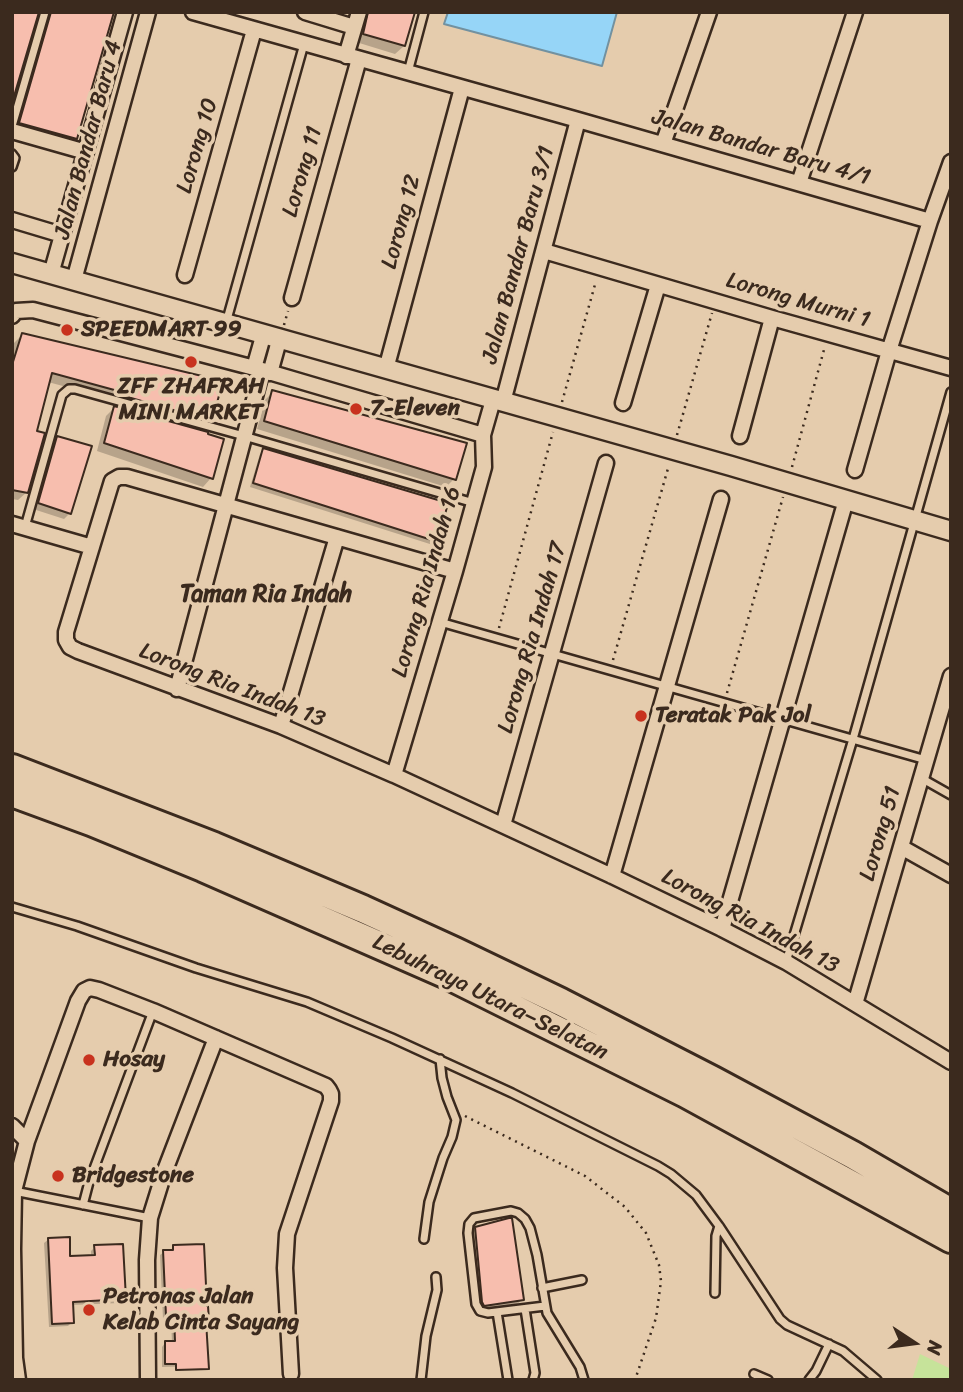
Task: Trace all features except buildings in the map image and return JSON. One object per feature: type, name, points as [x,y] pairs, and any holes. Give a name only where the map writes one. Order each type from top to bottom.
[{"type":"highway","name":"Lebuhraya Utara–Selatan","points":[[12,768],[214,846],[455,951],[713,1080],[853,1155],[951,1212]]},
{"type":"highway","name":"Lebuhraya Utara–Selatan","points":[[12,793],[92,822],[203,868],[445,974],[687,1094],[951,1239]]},
{"type":"street","name":"Jalan Bandar Baru 4","points":[[51,274],[125,12]]},
{"type":"street","name":"Jalan Bandar Baru 4","points":[[74,281],[148,12]]},
{"type":"street","name":"Jalan Bandar Baru 4/1","points":[[193,12],[930,221]]},
{"type":"street","points":[[305,12],[354,27]]},
{"type":"street","name":"Lorong 11","points":[[292,298],[352,57],[354,27],[359,12]]},
{"type":"street","points":[[663,144],[709,12]]},
{"type":"street","points":[[799,183],[855,12]]},
{"type":"street","name":"Lorong 10","points":[[185,275],[254,30]]},
{"type":"street","name":"Lorong 12","points":[[387,369],[462,88]]},
{"type":"street","name":"Jalan Bandar Baru 3/1","points":[[498,401],[544,251],[578,120]]},
{"type":"street","points":[[12,129],[86,152]]},
{"type":"street","name":"Lorong Murni 1","points":[[544,251],[889,351],[951,162]]},
{"type":"street","points":[[12,220],[62,235]]},
{"type":"street","points":[[12,263],[272,335],[951,531]]},
{"type":"street","points":[[623,403],[658,285]]},
{"type":"street","points":[[12,316],[16,311],[33,310],[262,370],[483,435]]},
{"type":"street","points":[[740,436],[772,318]]},
{"type":"street","points":[[177,689],[272,335]]},
{"type":"street","points":[[855,470],[889,351],[951,368]]},
{"type":"street","name":"Lorong Ria Indah 16","points":[[394,775],[456,571],[484,467],[483,435],[498,401]]},
{"type":"street","name":"Lorong Ria Indah 17","points":[[503,825],[606,463]]},
{"type":"street","name":"Lorong Ria Indah 13","points":[[456,571],[127,477],[119,477],[112,481],[66,632],[66,640],[67,644],[78,651],[281,726],[394,775],[611,876],[786,962],[951,1062]]},
{"type":"street","points":[[611,876],[722,499]]},
{"type":"street","points":[[722,929],[846,500]]},
{"type":"street","points":[[19,526],[92,547]]},
{"type":"street","points":[[281,726],[337,537]]},
{"type":"street","name":"Lorong 51","points":[[855,1004],[926,760],[945,716],[951,676]]},
{"type":"street","points":[[901,847],[951,875]]},
{"type":"street","points":[[18,1380],[13,1276],[14,1191],[27,1141],[78,1001],[84,991],[90,988],[153,1011],[326,1086],[329,1090],[331,1101],[286,1234],[285,1268],[291,1374]]},
{"type":"street","points":[[148,1380],[147,1260],[150,1218],[164,1173],[216,1038]]},
{"type":"street","points":[[12,1126],[27,1141]]},
{"type":"lane","points":[[12,129],[45,12]]},
{"type":"lane","points":[[408,72],[424,12]]},
{"type":"lane","points":[[226,323],[304,44]]},
{"type":"lane","points":[[12,154],[15,158],[12,167]]},
{"type":"lane","points":[[19,526],[62,396],[69,389],[81,389],[474,504]]},
{"type":"lane","points":[[786,962],[853,739],[951,392]]},
{"type":"lane","points":[[440,622],[926,760]]},
{"type":"lane","points":[[921,778],[951,795]]},
{"type":"lane","points":[[12,907],[306,1002],[440,1059],[658,1166],[696,1195],[776,1315],[787,1325],[850,1356],[877,1380]]},
{"type":"lane","points":[[83,1205],[89,1182],[153,1011]]},
{"type":"lane","points":[[424,1239],[429,1202],[456,1120],[442,1078],[440,1059]]},
{"type":"lane","points":[[14,1191],[150,1218]]},
{"type":"lane","points":[[545,1306],[488,1313],[480,1311],[476,1304],[468,1233],[469,1224],[474,1218],[511,1212],[518,1213],[525,1219],[537,1255],[547,1314],[580,1367],[584,1380]]},
{"type":"lane","points":[[715,1293],[716,1236],[719,1226]]},
{"type":"lane","points":[[421,1380],[426,1336],[437,1290],[436,1277]]},
{"type":"lane","points":[[542,1288],[582,1280]]},
{"type":"lane","points":[[526,1309],[535,1373],[533,1380]]},
{"type":"lane","points":[[497,1312],[508,1380]]},
{"type":"lane","points":[[809,1380],[829,1344]]},
{"type":"lane","points":[[754,1374],[768,1380]]},
{"type":"path","points":[[496,638],[599,268]]},
{"type":"path","points":[[272,335],[292,298]]},
{"type":"path","points":[[610,670],[715,302]]},
{"type":"path","points":[[724,702],[828,334]]},
{"type":"path","points":[[453,1110],[585,1176],[625,1207],[646,1233],[659,1265],[661,1281],[656,1318],[635,1380]]},
{"type":"green space","points":[[920,1354],[951,1369],[951,1380],[912,1380]]},
{"type":"water","points":[[448,12],[617,12],[602,66],[444,24]]},
{"type":"place","name":"SPEEDMART 99","points":[[67,330]]},
{"type":"place","name":"ZFF ZHAFRAH MINI MARKET","points":[[191,362]]},
{"type":"place","name":"7-Eleven","points":[[356,409]]},
{"type":"place","name":"Teratak Pak Jol","points":[[641,716]]},
{"type":"place","name":"Hosay","points":[[89,1060]]},
{"type":"place","name":"Bridgestone","points":[[58,1176]]},
{"type":"place","name":"Petronas Jalan Kelab Cinta Sayang","points":[[89,1310]]},
{"type":"district","name":"Taman Ria Indah","points":[[266,595]]}]
